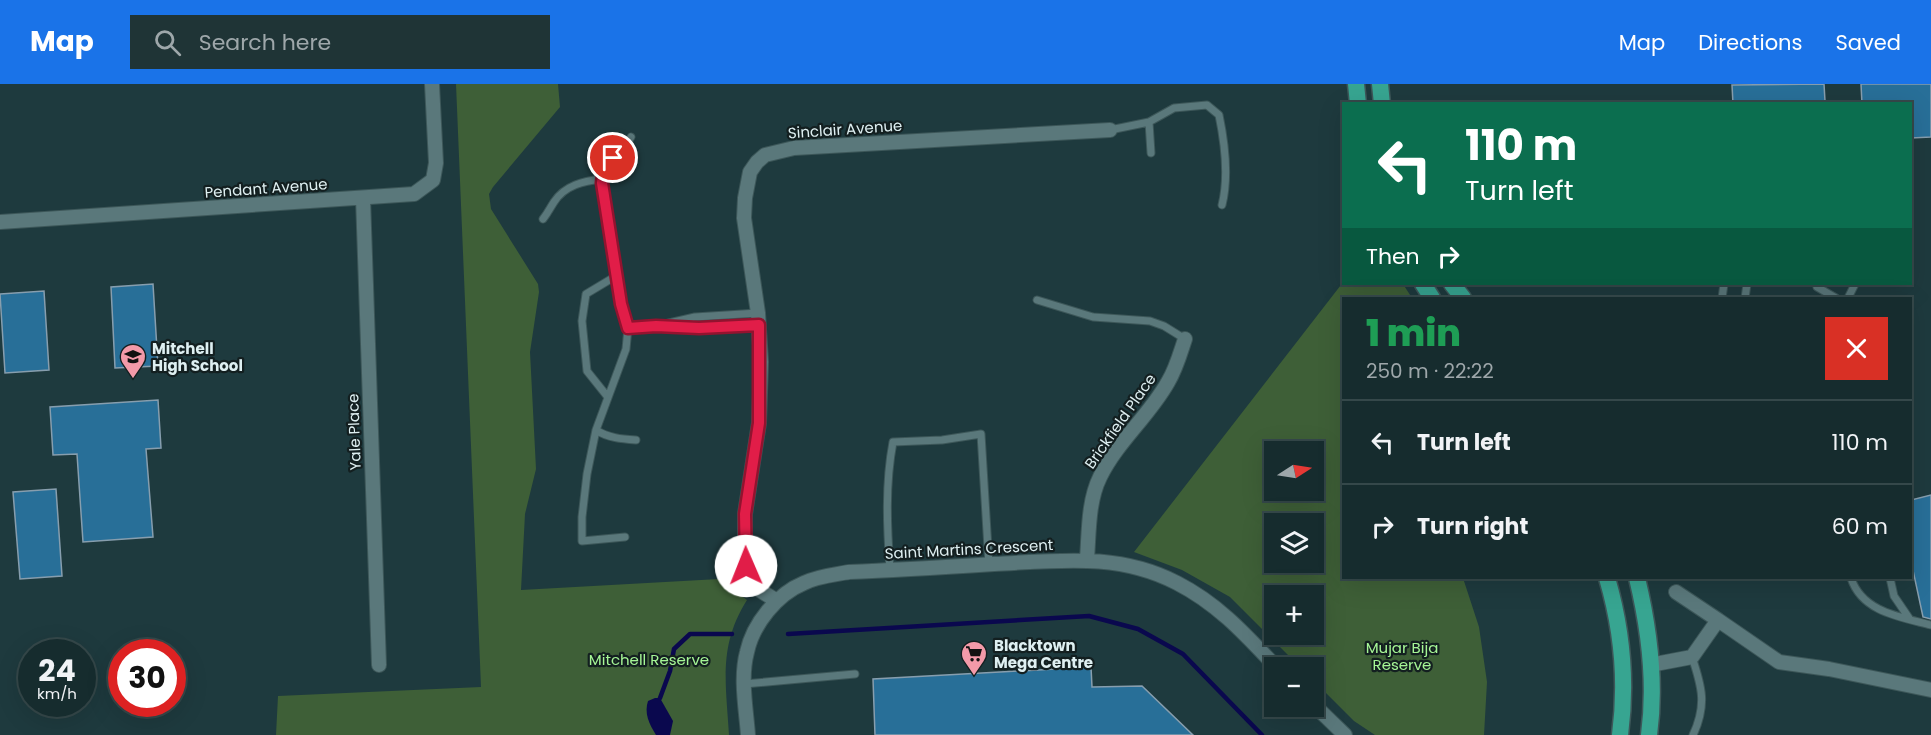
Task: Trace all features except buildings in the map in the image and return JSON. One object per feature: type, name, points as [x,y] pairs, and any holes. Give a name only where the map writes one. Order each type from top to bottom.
[{"type":"main road","points":[[1356,84],[1358,102]]},
{"type":"main road","points":[[1380,84],[1382,102]]},
{"type":"main road","points":[[1453,285],[1462,297]]},
{"type":"main road","points":[[1607,579],[1613,599],[1623,663],[1624,708],[1620,735]]},
{"type":"main road","points":[[1637,579],[1650,649],[1652,714],[1649,735]]},
{"type":"street","name":"Pendant Avenue","points":[[0,222],[414,194],[433,180],[435,163],[432,84]]},
{"type":"street","name":"Sinclair Avenue","points":[[777,601],[753,586],[746,566],[745,514],[759,423],[759,319],[744,218],[750,172],[765,156],[794,148],[1110,130]]},
{"type":"street","name":"Yale Place","points":[[363,198],[379,665]]},
{"type":"street","name":"Brickfield Place","points":[[1087,559],[1091,512],[1099,478],[1167,384],[1185,339]]},
{"type":"street","name":"Saint Martins Crescent","points":[[748,735],[744,684],[747,652],[751,640],[766,614],[777,601],[802,583],[825,575],[1087,559],[1137,567],[1156,573],[1190,590],[1230,618],[1267,657]]},
{"type":"street","points":[[1676,592],[1779,662],[1829,669],[1931,690]]},
{"type":"street","points":[[1650,665],[1692,657],[1718,620]]},
{"type":"street","points":[[1324,715],[1345,735]]},
{"type":"lane","points":[[1110,130],[1149,122],[1174,108],[1207,105],[1220,116],[1223,132],[1226,188],[1222,205]]},
{"type":"lane","points":[[1149,122],[1151,153]]},
{"type":"lane","points":[[625,537],[582,541],[582,517],[587,474],[596,430],[626,349],[628,328],[616,276],[602,179],[606,165],[631,137]]},
{"type":"lane","points":[[543,219],[554,201],[564,191],[581,182],[602,179]]},
{"type":"lane","points":[[607,396],[587,371],[582,321],[586,294],[616,276]]},
{"type":"lane","points":[[1818,285],[1817,287],[1834,297]]},
{"type":"lane","points":[[1036,300],[1093,317],[1150,321],[1164,326],[1185,339]]},
{"type":"lane","points":[[656,326],[665,322],[696,317],[759,319]]},
{"type":"lane","points":[[628,328],[656,326],[699,328],[759,319]]},
{"type":"lane","points":[[596,430],[614,438],[636,440]]},
{"type":"lane","points":[[890,570],[887,532],[888,467],[893,442],[942,440],[981,434],[989,565]]},
{"type":"lane","points":[[1851,579],[1854,588],[1864,601],[1880,610],[1931,625]]},
{"type":"lane","points":[[1890,579],[1894,596],[1910,619]]},
{"type":"lane","points":[[1692,657],[1700,680],[1702,704],[1701,717],[1693,735]]},
{"type":"lane","points":[[744,684],[855,674]]},
{"type":"green space","name":"Mitchell Reserve","points":[[456,84],[558,84],[560,107],[489,194],[491,209],[538,284],[539,292],[530,352],[536,469],[525,514],[521,590],[719,579],[747,600],[738,617],[728,649],[726,682],[729,735],[276,735],[278,696],[481,687]]},
{"type":"green space","name":"Mujar Bija Reserve","points":[[1342,284],[1404,285],[1411,297],[1342,297],[1342,579],[1463,579],[1479,627],[1487,682],[1484,735],[1375,735],[1354,721],[1324,691],[1324,657],[1290,657],[1278,645],[1324,645],[1324,585],[1264,585],[1264,631],[1230,597],[1182,570],[1134,552]]},
{"type":"shaded area","points":[[660,698],[673,721],[670,735],[656,735],[649,723],[647,705],[648,701]]},
{"type":"waterway","points":[[788,634],[1089,616],[1138,629],[1183,654],[1262,735]]},
{"type":"waterway","points":[[660,698],[670,671],[674,649],[690,634],[732,634]]},
{"type":"place","name":"Mitchell High School","points":[[133,380]]},
{"type":"place","name":"Blacktown Mega Centre","points":[[974,677]]},
{"type":"route","points":[[613,158],[606,165],[602,183],[621,304],[628,328],[759,325],[759,423],[745,514],[746,566]]}]
